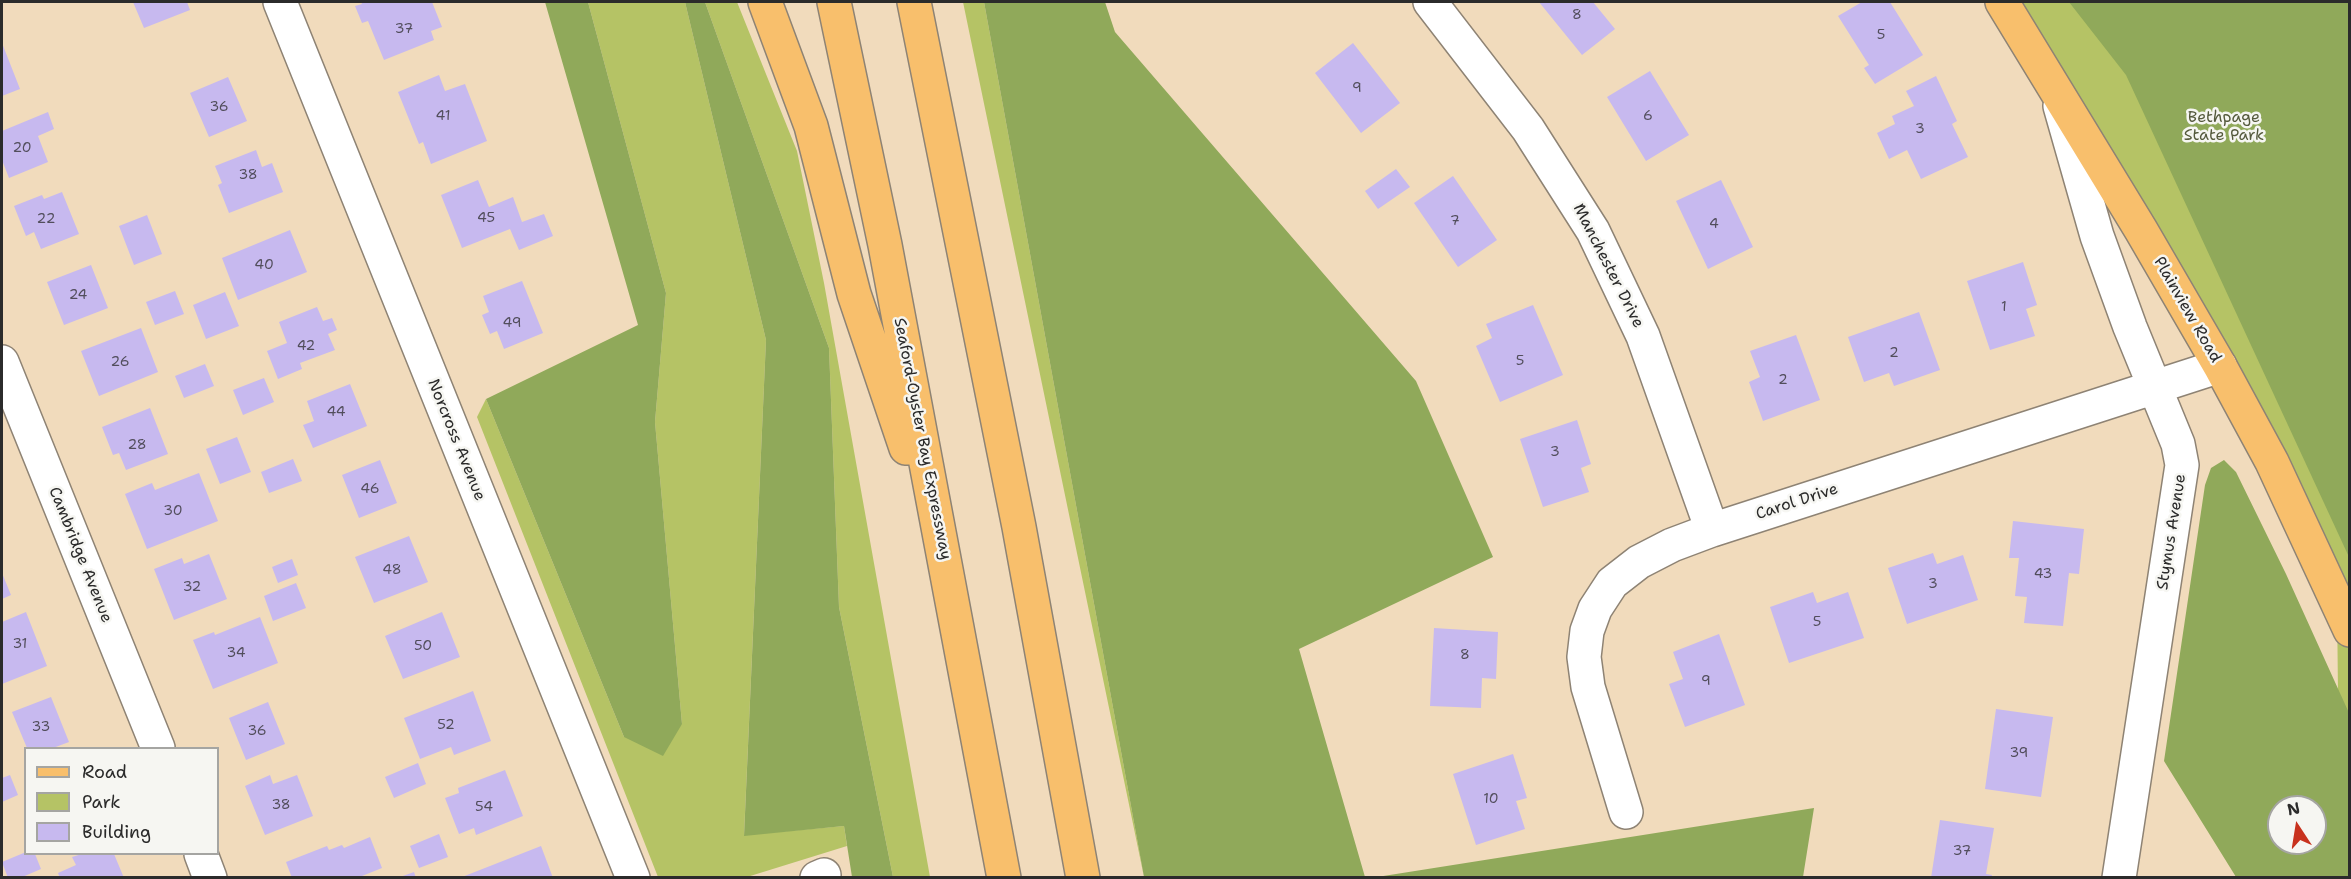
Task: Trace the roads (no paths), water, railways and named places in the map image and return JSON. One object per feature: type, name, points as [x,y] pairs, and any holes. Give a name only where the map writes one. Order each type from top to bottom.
[{"type":"main road","points":[[765,2],[810,126],[854,294],[944,558]]},
{"type":"main road","name":"Seaford-Oyster Bay Expressway","points":[[834,2],[885,245],[1004,878]]},
{"type":"main road","points":[[914,2],[1019,527],[1083,878]]},
{"type":"main road","name":"Plainview Road","points":[[2002,2],[2220,366],[2272,462],[2349,630]]},
{"type":"street","name":"Norcross Avenue","points":[[280,2],[633,878]]},
{"type":"street","name":"Manchester Drive","points":[[1430,2],[1528,129],[1593,231],[1643,336],[1712,530]]},
{"type":"street","name":"Stymus Avenue","points":[[2058,96],[2097,236],[2130,327],[2178,444],[2182,465],[2119,878]]},
{"type":"street","name":"Cambridge Avenue","points":[[2,362],[158,747]]},
{"type":"street","name":"Carol Drive","points":[[1626,812],[1588,687],[1584,657],[1587,631],[1595,609],[1612,583],[1639,562],[1672,545],[1712,530],[2220,366]]},
{"type":"street","points":[[201,855],[210,878]]},
{"type":"park label","name":"Bethpage State Park","points":[[2224,127]]}]
